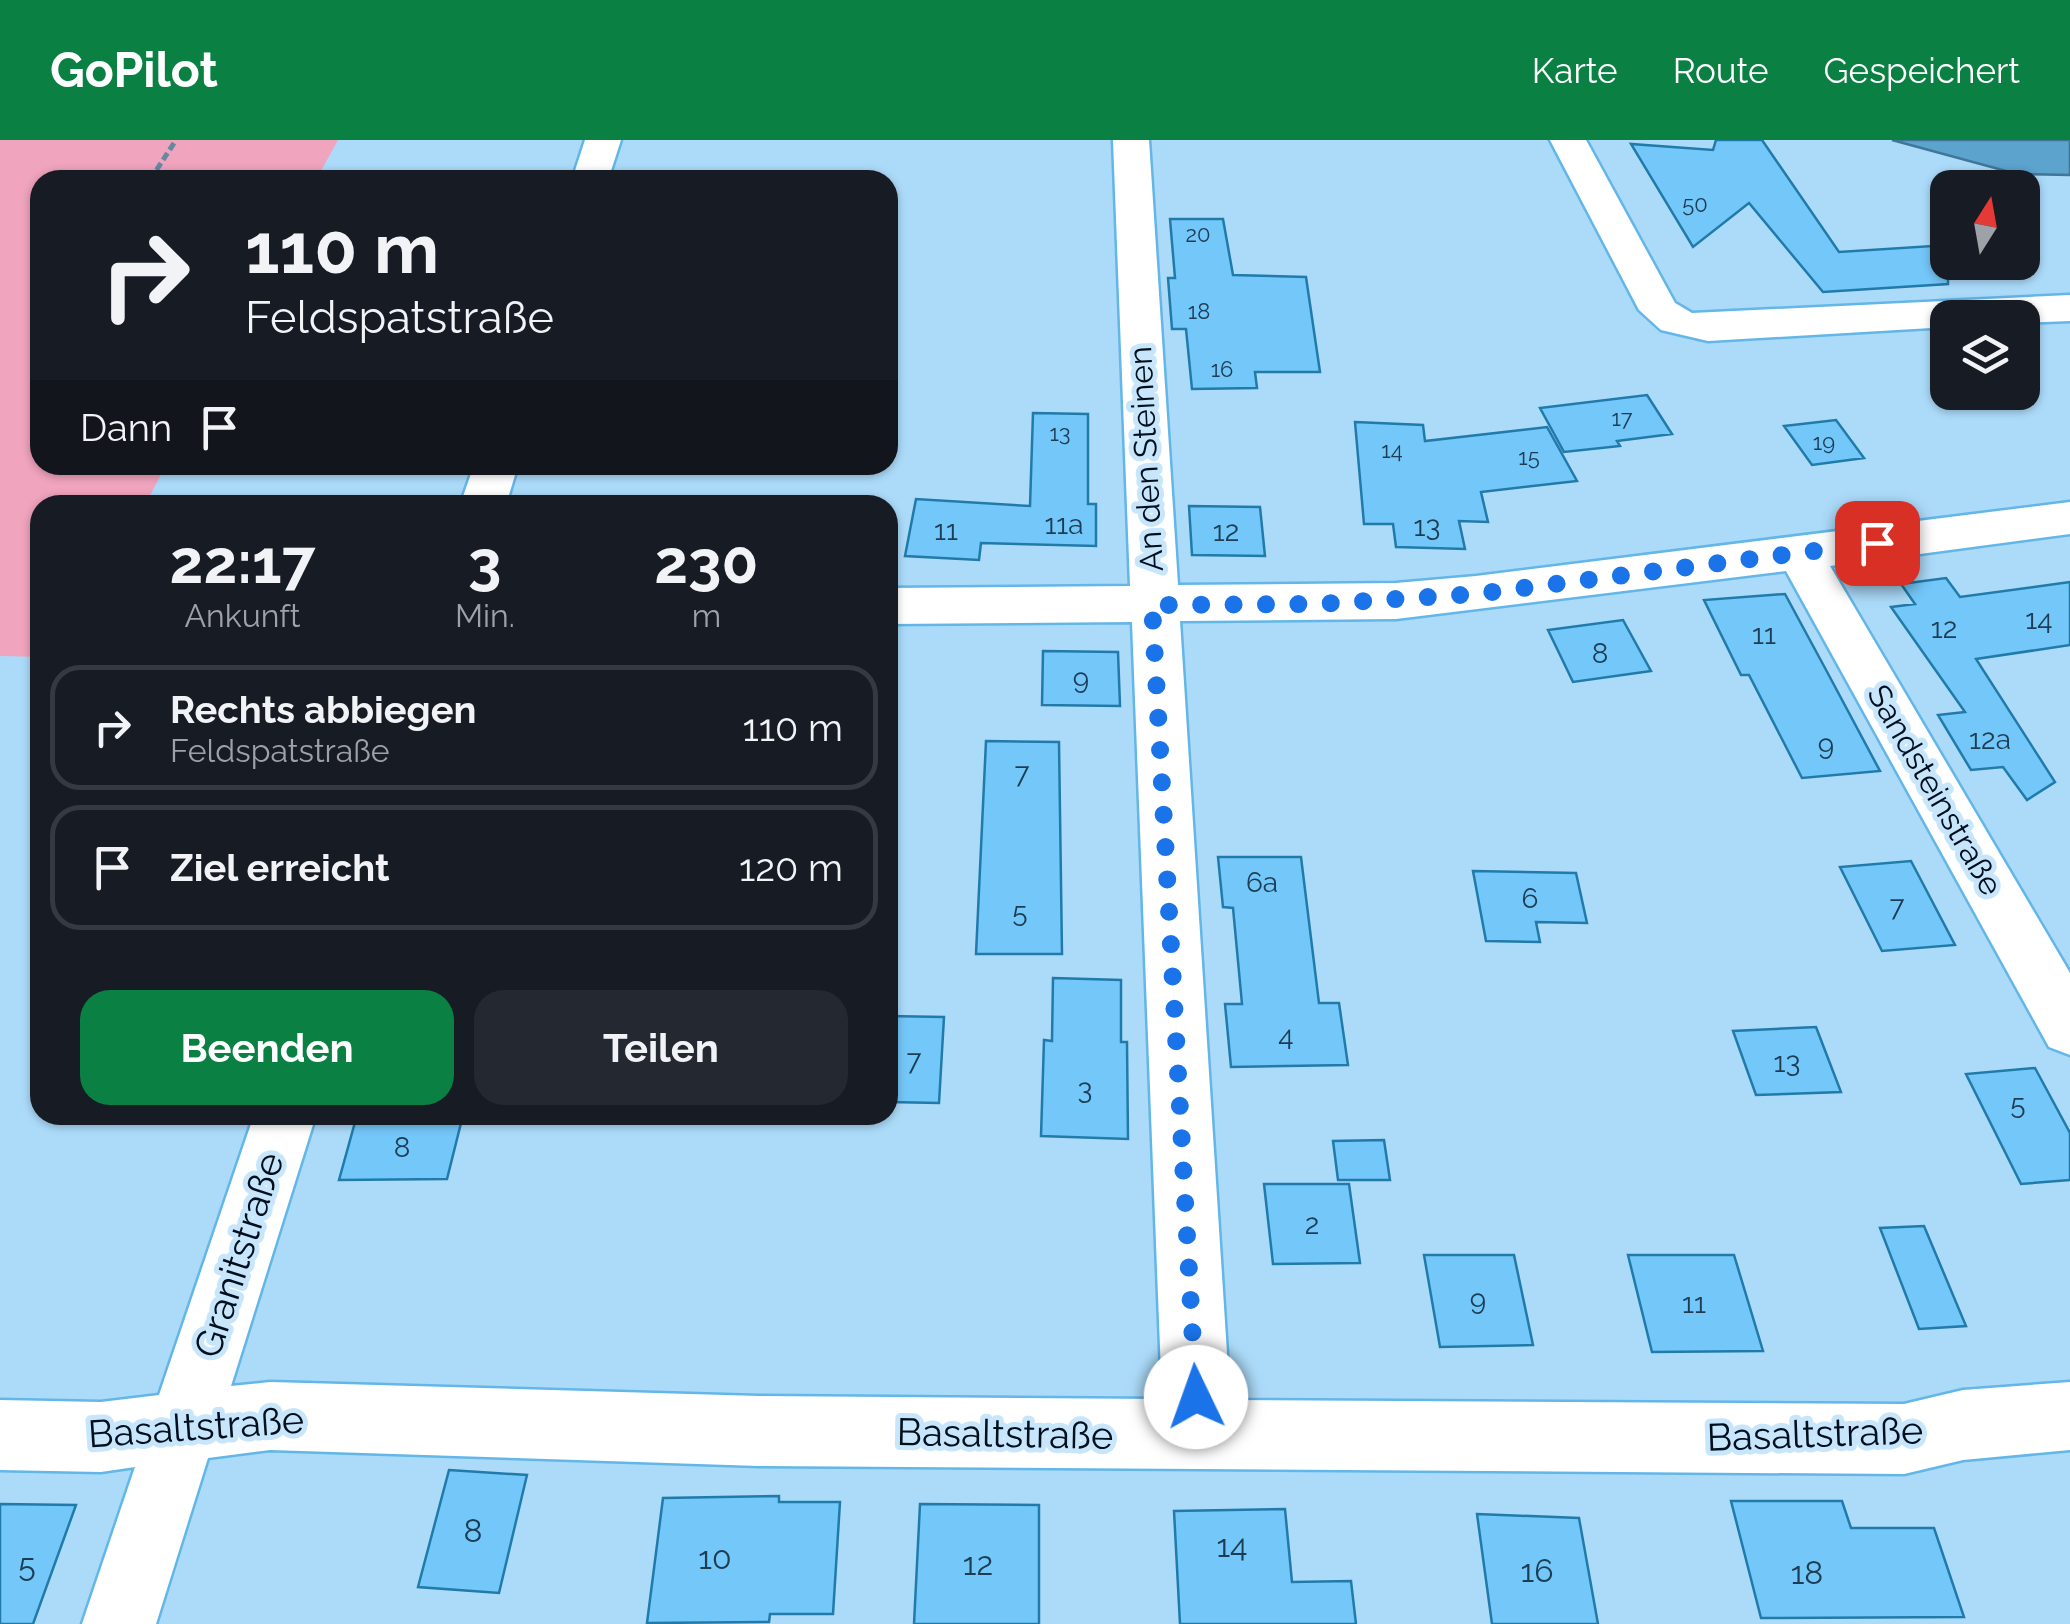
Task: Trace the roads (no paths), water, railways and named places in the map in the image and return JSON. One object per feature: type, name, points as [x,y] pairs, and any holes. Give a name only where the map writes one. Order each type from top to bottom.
[{"type":"street","points":[[593,170],[603,140]]},
{"type":"street","name":"An den Steinen","points":[[1130,140],[1198,1436]]},
{"type":"street","points":[[1568,140],[1658,310],[1668,320],[1708,328],[2070,308]]},
{"type":"street","points":[[898,606],[1318,604],[1444,597],[2070,518]]},
{"type":"street","name":"Sandsteinstraße","points":[[1800,553],[2070,1028]]},
{"type":"street","name":"Granitstraße","points":[[119,1624],[282,1125]]},
{"type":"street","name":"Basaltstraße","points":[[0,1435],[101,1437],[270,1416],[759,1431],[1904,1439],[1963,1425],[2070,1416]]},
{"type":"water","points":[[1892,140],[2070,140],[2070,175],[2002,170]]}]
